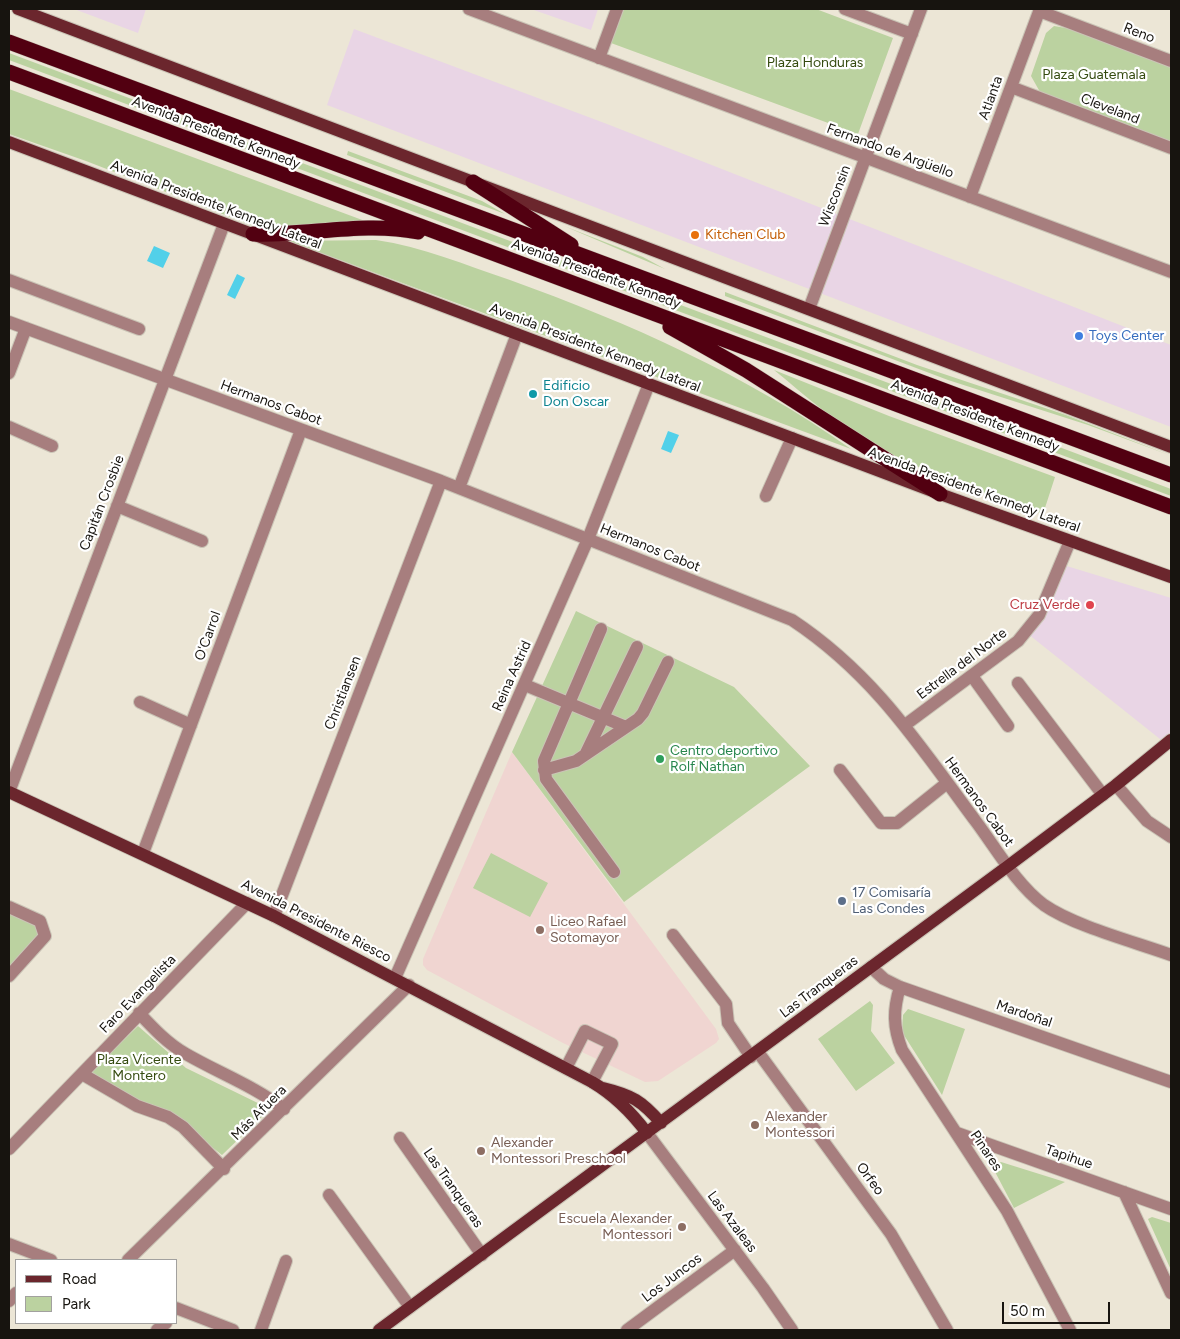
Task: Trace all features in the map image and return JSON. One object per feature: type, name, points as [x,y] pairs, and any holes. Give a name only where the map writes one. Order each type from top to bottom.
[{"type":"highway","name":"Avenida Presidente Kennedy","points":[[9,42],[1171,475]]},
{"type":"highway","name":"Avenida Presidente Kennedy","points":[[9,72],[1171,507]]},
{"type":"highway","points":[[473,182],[546,230],[612,268]]},
{"type":"highway","points":[[253,234],[284,235],[368,228],[410,231],[459,241]]},
{"type":"highway","points":[[630,304],[746,370],[940,494]]},
{"type":"highway","points":[[1124,458],[1171,469]]},
{"type":"main road","points":[[18,9],[1171,447]]},
{"type":"main road","name":"Avenida Presidente Kennedy Lateral","points":[[9,142],[940,494],[1171,577]]},
{"type":"main road","name":"Las Tranqueras","points":[[379,1330],[1008,866],[1116,785],[1171,740]]},
{"type":"main road","name":"Avenida Presidente Riesco","points":[[9,792],[143,853],[274,916],[566,1068],[597,1085],[633,1114],[647,1134]]},
{"type":"main road","name":"Avenida Presidente Riesco","points":[[597,1085],[626,1094],[645,1104],[661,1123]]},
{"type":"street","name":"Fernando de Argüello","points":[[469,9],[1171,272]]},
{"type":"street","points":[[599,58],[617,9]]},
{"type":"street","points":[[845,9],[912,34]]},
{"type":"street","name":"Wisconsin","points":[[809,309],[921,9]]},
{"type":"street","name":"Reno","points":[[1040,10],[1171,61]]},
{"type":"street","name":"Atlanta","points":[[970,197],[1040,10]]},
{"type":"street","name":"Cleveland","points":[[1011,87],[1171,148]]},
{"type":"street","name":"Capitán Crosbie","points":[[9,792],[224,224]]},
{"type":"street","points":[[9,280],[139,330]]},
{"type":"street","name":"Hermanos Cabot","points":[[9,322],[441,481],[792,620],[819,638],[855,669],[905,725],[1008,866],[1034,896],[1054,911],[1171,955]]},
{"type":"street","points":[[9,374],[26,328]]},
{"type":"street","points":[[459,488],[517,334]]},
{"type":"street","name":"Reina Astrid","points":[[395,978],[588,539],[649,384]]},
{"type":"street","points":[[9,427],[52,446]]},
{"type":"street","name":"O'Carrol","points":[[143,853],[301,430]]},
{"type":"street","points":[[766,496],[792,438]]},
{"type":"street","name":"Christiansen","points":[[274,916],[441,481]]},
{"type":"street","points":[[117,506],[202,541]]},
{"type":"street","name":"Estrella del Norte","points":[[905,725],[1018,641],[1039,615],[1070,541]]},
{"type":"street","points":[[602,629],[544,760],[544,770],[546,779],[614,872]]},
{"type":"street","points":[[585,755],[637,647]]},
{"type":"street","points":[[544,770],[568,764],[585,755],[644,713],[668,662]]},
{"type":"street","points":[[972,676],[1008,726]]},
{"type":"street","points":[[1018,683],[1103,795]]},
{"type":"street","points":[[525,685],[626,726]]},
{"type":"street","points":[[140,702],[191,725]]},
{"type":"street","points":[[840,770],[881,823],[890,825],[897,823],[947,783]]},
{"type":"street","points":[[1116,785],[1146,821],[1171,837]]},
{"type":"street","name":"Faro Evangelista","points":[[9,1149],[247,903]]},
{"type":"street","points":[[9,907],[40,921],[45,936],[9,976]]},
{"type":"street","name":"Orfeo","points":[[673,936],[726,1004],[728,1023],[731,1030],[754,1055],[891,1234],[948,1330]]},
{"type":"street","name":"Mardoñal","points":[[871,967],[884,979],[900,987],[1171,1082]]},
{"type":"street","name":"Más Afuera","points":[[129,1259],[224,1169],[409,985]]},
{"type":"street","name":"Pinares","points":[[900,987],[894,1008],[894,1020],[902,1050],[1007,1211],[1047,1283],[1070,1330]]},
{"type":"street","points":[[139,1013],[163,1038],[184,1053],[256,1090],[284,1109]]},
{"type":"street","points":[[566,1068],[585,1031],[612,1044],[597,1085]]},
{"type":"street","points":[[82,1074],[137,1106],[168,1118],[183,1127],[224,1169]]},
{"type":"street","name":"Tapihue","points":[[956,1133],[1171,1209]]},
{"type":"street","name":"Las Azaleas","points":[[647,1134],[735,1250],[792,1330]]},
{"type":"street","name":"Las Tranqueras","points":[[400,1138],[482,1254]]},
{"type":"street","points":[[1124,1192],[1171,1293]]},
{"type":"street","points":[[329,1195],[410,1307]]},
{"type":"street","points":[[9,1244],[47,1259]]},
{"type":"street","name":"Los Juncos","points":[[629,1330],[735,1250]]},
{"type":"street","points":[[261,1330],[286,1261]]},
{"type":"street","points":[[178,1310],[233,1330]]},
{"type":"shaded area","points":[[74,9],[146,9],[138,33]]},
{"type":"shaded area","points":[[531,9],[598,9],[591,30]]},
{"type":"shaded area","points":[[354,29],[607,124],[1171,345],[1171,427],[327,105]]},
{"type":"shaded area","points":[[1057,563],[1171,598],[1171,741],[1165,743],[1023,630]]},
{"type":"shaded area","name":"Liceo Rafael Sotomayor","points":[[512,752],[716,1029],[719,1039],[716,1043],[658,1081],[645,1082],[563,1043],[427,970],[423,965],[423,959]]},
{"type":"green space","name":"Plaza Honduras","points":[[624,9],[816,9],[893,38],[858,134],[611,43]]},
{"type":"green space","name":"Plaza Guatemala","points":[[1054,26],[1066,28],[1171,66],[1171,142],[1040,92],[1031,76],[1046,33]]},
{"type":"green space","points":[[9,53],[1171,489],[1171,496],[9,60]]},
{"type":"green space","points":[[9,89],[365,221],[284,228],[251,225],[86,161],[9,134]]},
{"type":"green space","points":[[348,151],[482,201],[505,214],[347,155]]},
{"type":"green space","points":[[564,226],[643,257],[665,269]]},
{"type":"green space","points":[[376,240],[427,252],[510,280],[643,333],[729,374],[771,397],[851,449],[289,241]]},
{"type":"green space","points":[[725,292],[917,365],[1066,415],[1169,455],[1088,425],[948,380],[725,296]]},
{"type":"green space","points":[[774,370],[889,416],[1055,477],[1043,514],[979,491],[894,456],[835,419]]},
{"type":"green space","name":"Centro deportivo Rolf Nathan","points":[[576,611],[734,687],[810,766],[624,902],[512,752]]},
{"type":"green space","points":[[491,853],[548,883],[530,917],[473,888]]},
{"type":"green space","points":[[9,913],[34,924],[40,937],[9,970]]},
{"type":"green space","points":[[870,1001],[873,1005],[871,1031],[895,1063],[856,1091],[818,1039]]},
{"type":"green space","points":[[908,1009],[965,1029],[942,1095],[902,1032],[903,1015]]},
{"type":"green space","name":"Plaza Vicente Montero","points":[[138,1026],[186,1068],[270,1109],[222,1155],[166,1111],[108,1091],[86,1076]]},
{"type":"green space","points":[[1001,1162],[1065,1182],[1014,1208],[992,1166]]},
{"type":"green space","points":[[1152,1217],[1171,1223],[1171,1270],[1148,1219]]},
{"type":"water","points":[[154,246],[170,253],[163,268],[147,261]]},
{"type":"water","points":[[237,274],[245,278],[235,299],[227,295]]},
{"type":"water","points":[[668,431],[679,435],[671,453],[661,449]]},
{"type":"place","name":"Kitchen Club","points":[[695,235]]},
{"type":"place","name":"Toys Center","points":[[1079,336]]},
{"type":"place","name":"Edificio Don Oscar","points":[[533,394]]},
{"type":"place","name":"Cruz Verde","points":[[1090,605]]},
{"type":"place","name":"Centro deportivo Rolf Nathan","points":[[660,759]]},
{"type":"place","name":"17 Comisaría Las Condes","points":[[842,901]]},
{"type":"place","name":"Liceo Rafael Sotomayor","points":[[540,930]]},
{"type":"place","name":"Alexander Montessori","points":[[755,1125]]},
{"type":"place","name":"Alexander Montessori Preschool","points":[[481,1151]]},
{"type":"place","name":"Escuela Alexander Montessori","points":[[682,1227]]}]
